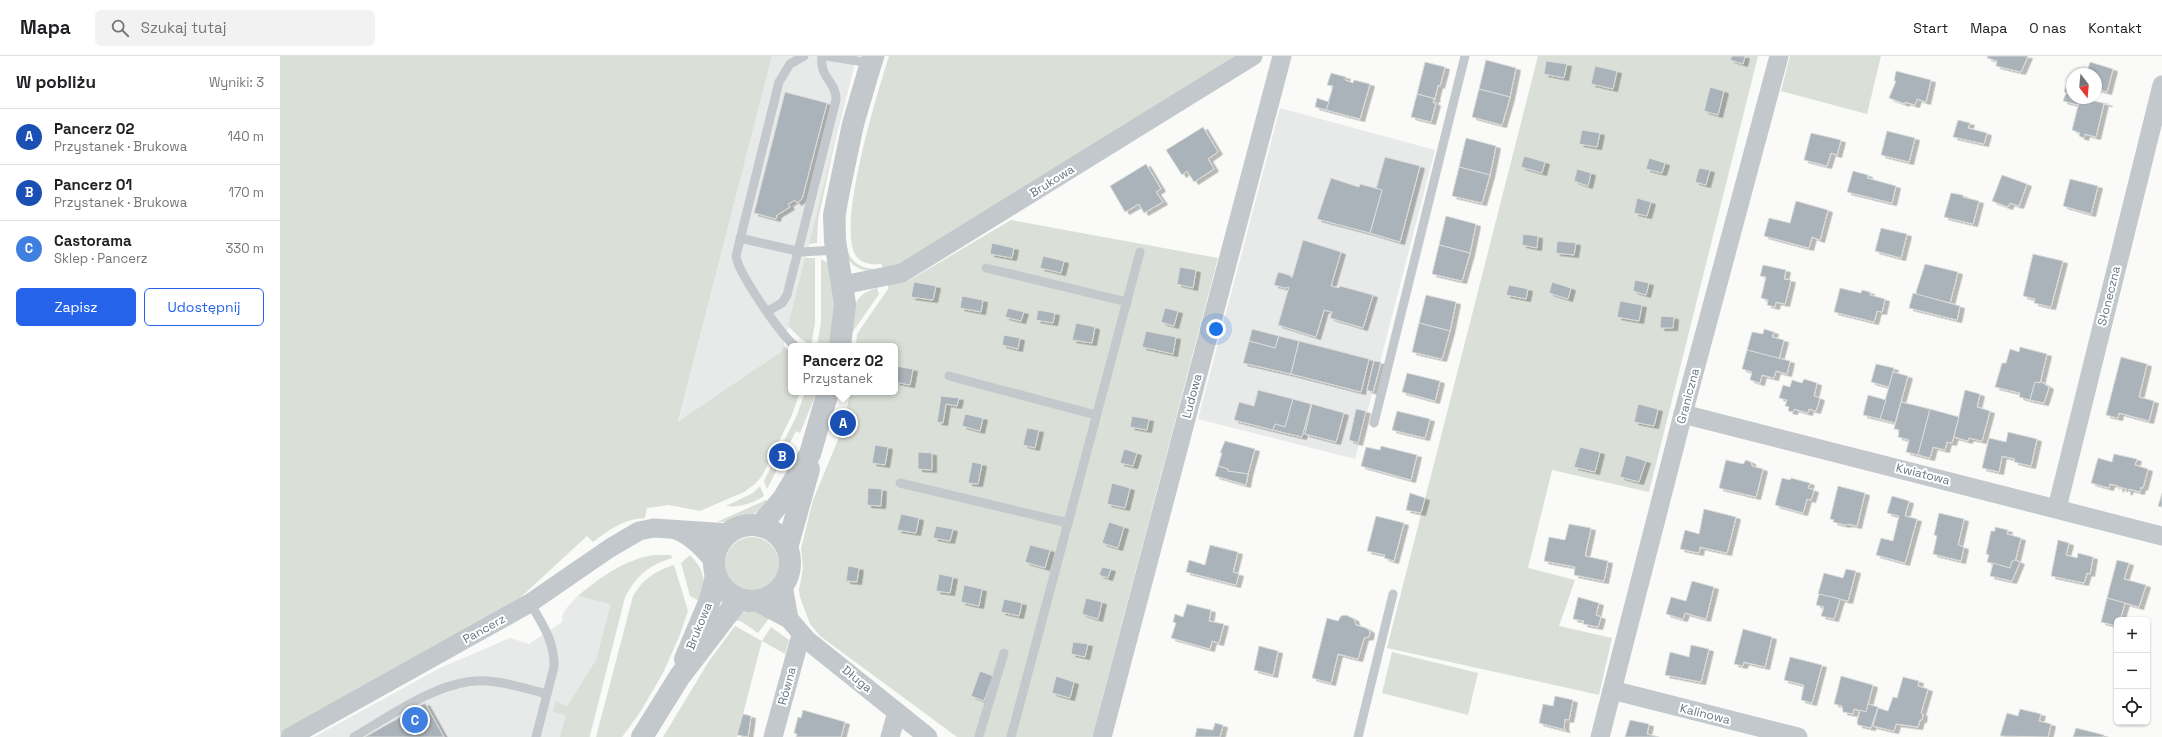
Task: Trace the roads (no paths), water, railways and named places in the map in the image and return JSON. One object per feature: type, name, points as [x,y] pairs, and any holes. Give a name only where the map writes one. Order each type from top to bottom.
[{"type":"street","name":"Brukowa","points":[[843,285],[902,273],[1253,56]]},
{"type":"street","name":"Ludowa","points":[[1102,737],[1282,56]]},
{"type":"street","name":"Graniczna","points":[[1600,737],[1683,414],[1779,56]]},
{"type":"street","points":[[840,343],[844,315],[843,285],[836,250],[834,215],[853,124],[872,59]]},
{"type":"street","name":"Słoneczna","points":[[2057,508],[2162,85]]},
{"type":"street","points":[[787,548],[774,532],[760,526],[747,526],[729,533],[718,546],[715,568],[725,590],[747,600],[771,597],[783,585],[788,575],[790,564],[787,548],[803,495],[810,454],[827,395]]},
{"type":"street","name":"Kwiatowa","points":[[1683,414],[2057,508],[2162,536]]},
{"type":"street","points":[[760,526],[783,500],[810,454]]},
{"type":"street","name":"Pancerz","points":[[290,737],[530,603],[629,536],[654,528],[729,533]]},
{"type":"street","name":"Pancerz","points":[[676,530],[685,533],[700,546],[715,568]]},
{"type":"street","name":"Brukowa","points":[[680,676],[710,600],[715,568]]},
{"type":"street","name":"Długa","points":[[783,585],[789,619]]},
{"type":"street","name":"Brukowa","points":[[642,737],[680,676],[747,600]]},
{"type":"street","name":"Długa","points":[[747,600],[789,619],[803,636],[928,737]]},
{"type":"street","name":"Równa","points":[[773,737],[799,642],[803,636]]},
{"type":"street","name":"Kalinowa","points":[[1612,690],[1798,737]]},
{"type":"street","points":[[890,737],[897,712]]},
{"type":"lane","points":[[792,343],[784,335],[768,312],[736,262],[740,238],[779,82],[790,64],[804,56]]},
{"type":"lane","points":[[768,312],[785,299],[836,100],[835,92],[822,69],[822,56]]},
{"type":"lane","points":[[826,56],[872,59]]},
{"type":"lane","points":[[1374,422],[1465,56]]},
{"type":"lane","points":[[740,238],[797,251],[813,252],[836,250]]},
{"type":"lane","points":[[1011,737],[1140,252]]},
{"type":"lane","points":[[986,268],[1126,302]]},
{"type":"lane","points":[[949,376],[1096,416]]},
{"type":"lane","points":[[900,483],[1068,523]]},
{"type":"lane","points":[[1358,737],[1393,594]]},
{"type":"lane","points":[[530,603],[545,628],[555,655],[554,667],[536,737]]},
{"type":"lane","points":[[980,736],[1004,653]]},
{"type":"lane","points":[[354,737],[422,698],[444,688],[464,683],[486,681],[547,694]]},
{"type":"place","name":"Pancerz 02","points":[[843,423]]},
{"type":"place","name":"Pancerz 01","points":[[782,456]]},
{"type":"place","name":"Castorama","points":[[415,720]]}]
